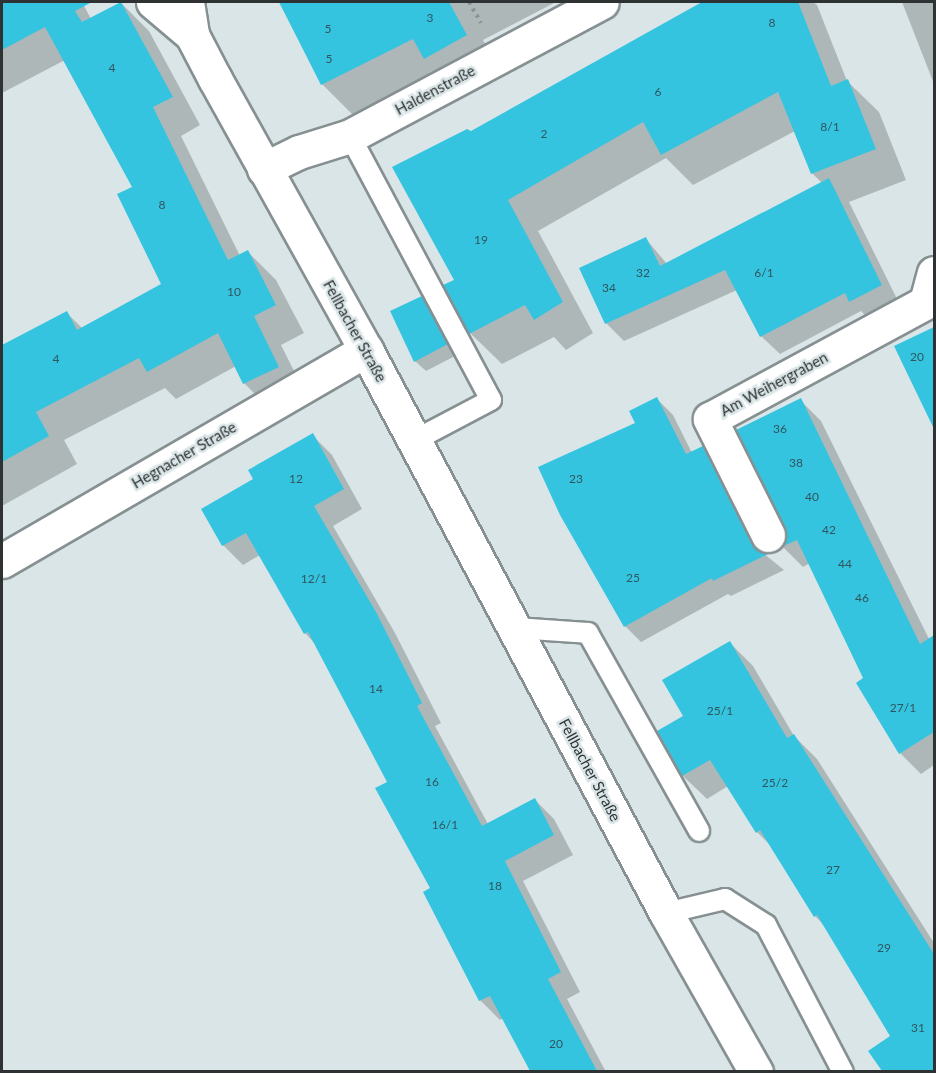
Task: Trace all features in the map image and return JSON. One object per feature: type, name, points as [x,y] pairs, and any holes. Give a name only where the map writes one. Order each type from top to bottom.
[{"type":"main road","name":"Fellbacher Straße","points":[[153,2],[192,34]]},
{"type":"main road","name":"Fellbacher Straße","points":[[187,2],[192,34],[264,169],[415,440],[666,913],[756,1071]]},
{"type":"main road","name":"Haldenstraße","points":[[264,169],[299,152],[350,136],[602,2]]},
{"type":"main road","name":"Am Weihergraben","points":[[768,535],[710,419],[926,302],[934,273]]},
{"type":"main road","name":"Hegnacher Straße","points":[[2,561],[366,350]]},
{"type":"lane","points":[[350,136],[491,400],[415,440]]},
{"type":"lane","points":[[515,628],[588,633],[699,831]]},
{"type":"lane","points":[[666,913],[725,899],[766,926],[843,1071]]},
{"type":"building","points":[[2,2],[92,2],[75,11],[82,22],[121,2],[173,97],[153,107],[228,260],[248,250],[276,305],[254,316],[279,367],[243,384],[218,333],[147,372],[139,358],[36,412],[49,436],[2,462],[2,345],[67,311],[77,330],[161,284],[117,194],[132,187],[45,27],[2,50]]},
{"type":"building","points":[[279,2],[449,2],[467,35],[424,59],[413,39],[321,85]]},
{"type":"building","points":[[702,2],[798,2],[831,86],[848,79],[876,149],[811,174],[778,92],[661,155],[643,122],[508,200],[563,302],[534,320],[525,305],[469,334],[443,285],[454,280],[392,167],[467,129],[471,131]]},
{"type":"building","points":[[829,178],[882,285],[849,302],[845,293],[760,337],[725,270],[605,324],[579,268],[646,237],[660,266]]},
{"type":"building","points":[[422,296],[448,344],[414,362],[390,311]]},
{"type":"building","points":[[934,327],[934,429],[894,346]]},
{"type":"building","points":[[657,397],[686,454],[703,446],[751,543],[758,551],[770,553],[713,581],[712,578],[624,627],[560,515],[538,467],[635,423],[629,411]]},
{"type":"building","points":[[801,398],[920,644],[934,635],[934,732],[899,754],[856,683],[863,678],[797,540],[781,547],[787,537],[785,527],[736,430]]},
{"type":"building","points":[[313,433],[344,489],[314,506],[376,612],[422,703],[417,706],[482,826],[535,798],[554,835],[505,861],[561,972],[548,979],[597,1071],[530,1071],[490,996],[479,1001],[423,892],[430,888],[375,788],[387,782],[308,632],[304,634],[246,533],[222,546],[201,509],[253,479],[248,470]]},
{"type":"building","points":[[730,641],[787,738],[794,734],[934,954],[934,1071],[882,1071],[868,1051],[890,1036],[817,915],[814,917],[760,830],[756,833],[710,760],[682,776],[657,731],[683,716],[662,680]]}]
